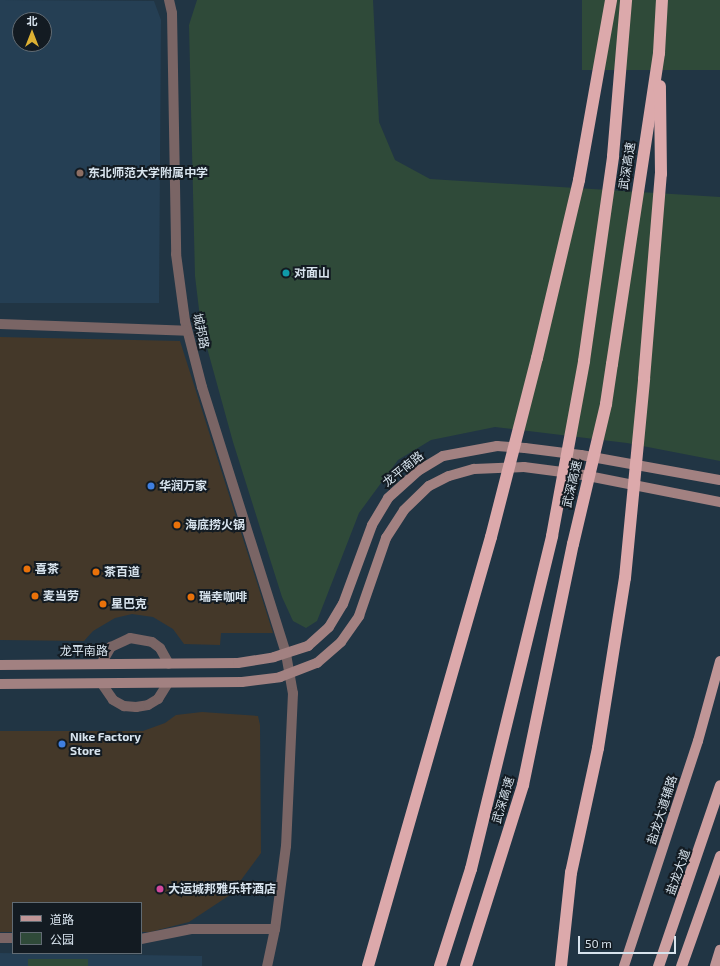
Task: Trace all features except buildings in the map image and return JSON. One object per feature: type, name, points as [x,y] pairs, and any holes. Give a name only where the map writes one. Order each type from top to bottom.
[{"type":"highway","points":[[368,966],[491,537],[537,358],[579,180],[611,0]]},
{"type":"highway","name":"武深高速","points":[[440,966],[471,869],[552,536],[584,361],[603,230],[613,156],[626,0]]},
{"type":"highway","name":"武深高速","points":[[466,966],[523,785],[573,544],[606,404],[659,53],[662,0]]},
{"type":"highway","points":[[561,966],[571,873],[598,748],[625,578],[644,379],[661,174],[659,53]]},
{"type":"highway","name":"盐龙大道","points":[[658,966],[720,786]]},
{"type":"highway","points":[[681,966],[720,856]]},
{"type":"highway","points":[[653,966],[665,948]]},
{"type":"main road","name":"龙平南路","points":[[0,665],[238,663],[286,654],[308,646],[329,627],[343,604],[372,525],[388,498],[418,471],[443,456],[490,447],[525,448],[581,455],[720,480]]},
{"type":"main road","points":[[0,684],[242,682],[290,673],[317,663],[341,642],[359,616],[386,538],[404,510],[429,486],[450,476],[474,469],[524,467],[578,474],[720,502]]},
{"type":"main road","name":"盐龙大道辅路","points":[[624,966],[698,741],[720,661]]},
{"type":"main road","points":[[714,966],[720,950]]},
{"type":"street","name":"城邦路","points":[[169,0],[172,13],[176,254],[187,331],[202,387],[286,654],[293,693],[289,812],[275,930]]},
{"type":"street","points":[[0,324],[187,331]]},
{"type":"street","points":[[101,664],[111,647],[130,638],[152,642],[160,648],[169,664]]},
{"type":"street","points":[[102,684],[113,700],[124,706],[136,707],[148,705],[158,699],[168,683]]},
{"type":"street","points":[[142,939],[191,929],[275,930],[267,966]]},
{"type":"street","points":[[0,938],[12,938]]},
{"type":"shaded area","name":"东北师范大学附属中学","points":[[0,0],[154,1],[161,20],[159,303],[0,303]]},
{"type":"shaded area","points":[[0,337],[180,341],[273,633],[221,633],[220,645],[184,644],[173,629],[153,617],[132,614],[115,618],[93,631],[84,641],[0,640]]},
{"type":"shaded area","points":[[202,712],[258,716],[260,725],[261,853],[230,895],[189,922],[150,932],[142,932],[142,902],[12,902],[12,932],[0,932],[0,731],[143,731],[165,723],[176,715]]},
{"type":"shaded area","points":[[0,953],[202,956],[202,966],[0,966]]},
{"type":"green space","points":[[197,0],[373,0],[379,122],[395,160],[430,179],[720,197],[720,461],[627,443],[495,427],[431,440],[398,460],[359,513],[317,621],[306,628],[293,621],[282,597],[233,442],[201,326],[195,276],[189,25]]},
{"type":"green space","points":[[582,0],[720,0],[720,70],[582,70]]},
{"type":"green space","points":[[28,959],[88,959],[88,966],[28,966]]},
{"type":"place","name":"东北师范大学附属中学","points":[[80,173]]},
{"type":"place","name":"对面山","points":[[286,273]]},
{"type":"place","name":"华润万家","points":[[151,486]]},
{"type":"place","name":"海底捞火锅","points":[[177,525]]},
{"type":"place","name":"喜茶","points":[[27,569]]},
{"type":"place","name":"茶百道","points":[[96,572]]},
{"type":"place","name":"麦当劳","points":[[35,596]]},
{"type":"place","name":"瑞幸咖啡","points":[[191,597]]},
{"type":"place","name":"星巴克","points":[[103,604]]},
{"type":"place","name":"Nike Factory Store","points":[[62,744]]},
{"type":"place","name":"大运城邦雅乐轩酒店","points":[[160,889]]}]
